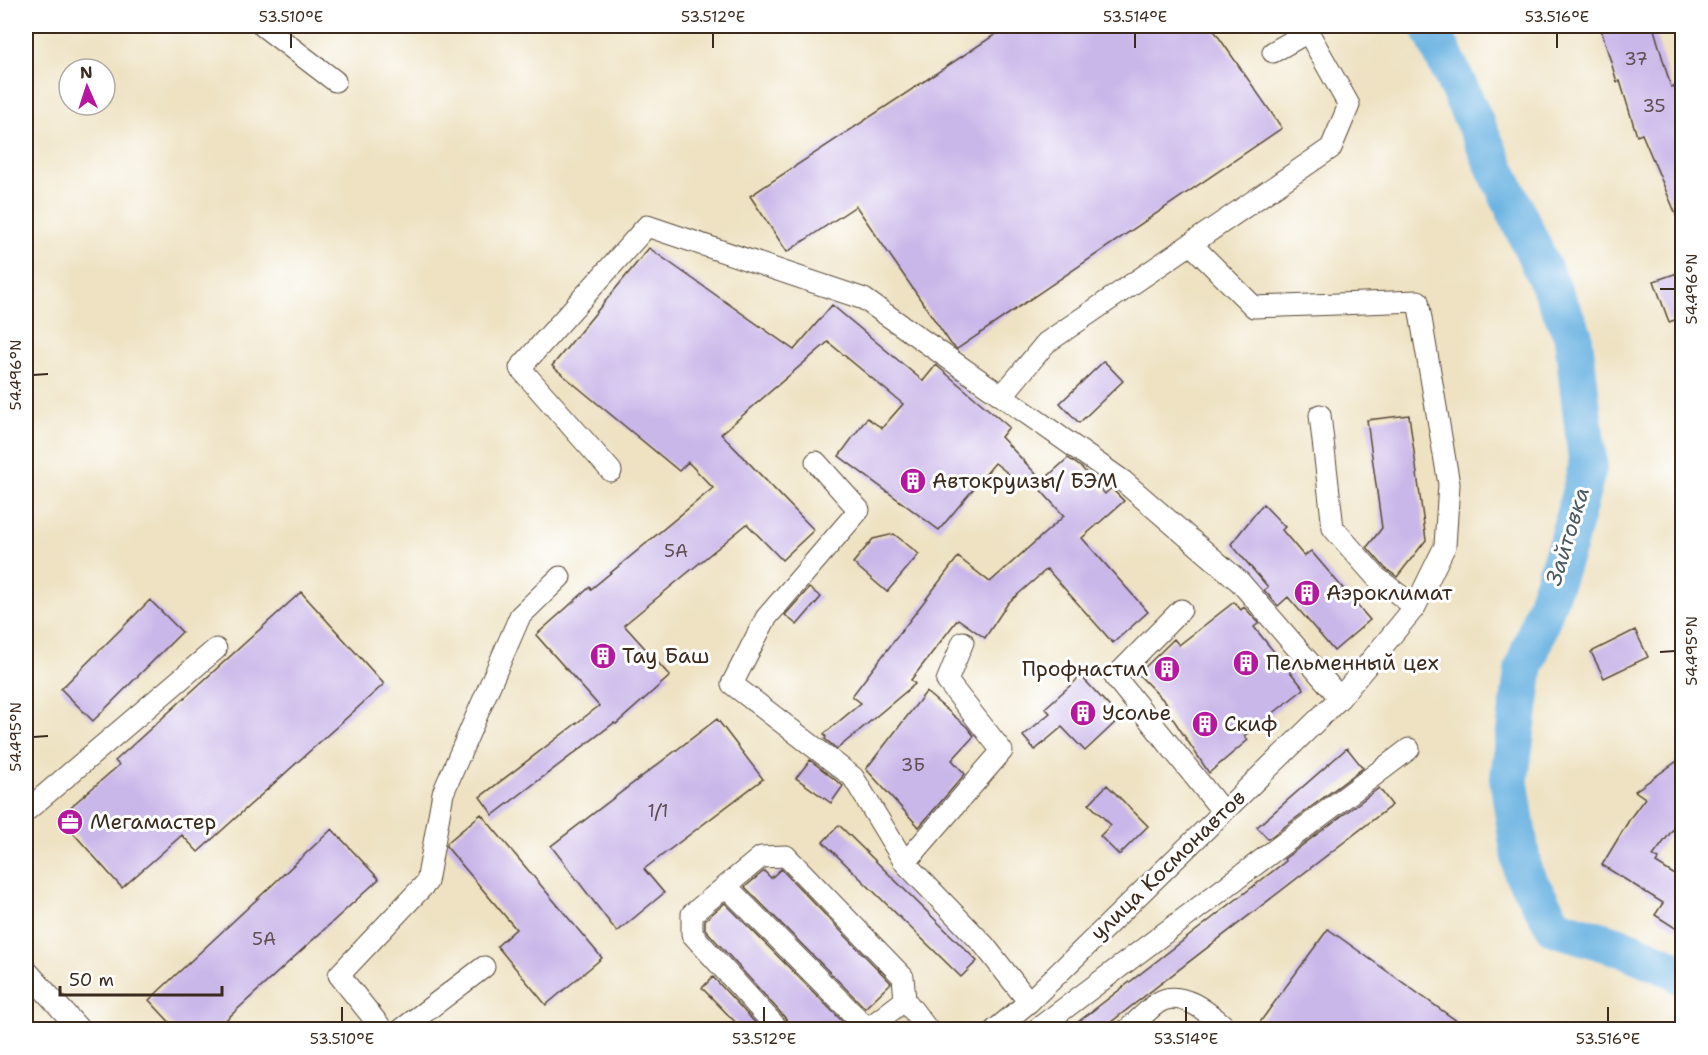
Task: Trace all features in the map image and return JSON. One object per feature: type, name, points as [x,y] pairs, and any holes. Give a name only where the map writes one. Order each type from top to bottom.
[{"type":"street","points":[[263,26],[335,81]]},
{"type":"street","points":[[1002,396],[1046,343],[1331,148],[1349,105],[1308,32],[1273,52]]},
{"type":"street","points":[[611,471],[520,368],[647,226],[864,299],[1124,481],[1240,582],[1340,698]]},
{"type":"street","name":"улица Космонавтов","points":[[995,1029],[1029,1002],[1340,698],[1415,607],[1445,546],[1449,484],[1419,301],[1254,307],[1191,244]]},
{"type":"street","points":[[1320,415],[1333,528],[1376,577],[1415,607]]},
{"type":"street","points":[[816,462],[859,510],[766,618],[732,684],[853,777],[905,863],[984,945],[1029,1002]]},
{"type":"street","points":[[382,1029],[339,975],[427,882],[447,782],[520,616],[560,577]]},
{"type":"street","points":[[1181,610],[1114,677],[1224,812]]},
{"type":"street","points":[[905,863],[1002,751],[947,681],[963,642]]},
{"type":"street","points":[[26,811],[216,649]]},
{"type":"street","points":[[1036,1029],[1409,749]]},
{"type":"street","points":[[779,1029],[692,934],[692,914],[760,857],[786,856],[903,977],[905,1000],[928,1029]]},
{"type":"street","points":[[726,886],[867,1029],[905,1000]]},
{"type":"street","points":[[401,1029],[484,967]]},
{"type":"street","points":[[26,970],[80,1029]]},
{"type":"street","points":[[1127,1029],[1161,1001],[1175,998],[1201,1006],[1229,1029]]},
{"type":"building","points":[[1008,26],[1211,26],[1282,128],[957,349],[951,344],[856,206],[787,252],[750,196]]},
{"type":"building","points":[[1600,26],[1653,26],[1671,87],[1674,86],[1683,112],[1683,231],[1642,134],[1637,136]]},
{"type":"building","points":[[649,248],[794,350],[832,305],[923,381],[936,365],[1009,427],[1001,437],[1036,474],[1024,486],[995,463],[939,530],[839,456],[867,418],[882,428],[903,404],[828,342],[721,434],[814,530],[782,560],[747,524],[624,625],[670,676],[616,724],[614,723],[493,815],[480,797],[599,706],[536,635],[590,587],[591,589],[713,488],[688,462],[679,471],[552,366]]},
{"type":"building","points":[[1683,271],[1683,317],[1669,322],[1654,281]]},
{"type":"building","points":[[1104,361],[1123,381],[1079,423],[1060,403]]},
{"type":"building","points":[[1409,415],[1426,540],[1397,577],[1385,568],[1367,547],[1382,528],[1367,420]]},
{"type":"building","points":[[1068,458],[1082,468],[1105,494],[1111,488],[1124,501],[1082,538],[1148,612],[1113,643],[1047,569],[1008,603],[985,638],[958,619],[911,680],[915,684],[837,749],[825,739],[824,734],[861,703],[852,696],[958,557],[990,582],[1064,516],[1037,486]]},
{"type":"building","name":"Аэроклимат","points":[[1263,504],[1285,527],[1282,530],[1304,556],[1311,551],[1370,620],[1334,651],[1288,597],[1278,606],[1264,590],[1268,587],[1231,544]]},
{"type":"building","points":[[894,534],[919,554],[887,592],[853,563],[873,539]]},
{"type":"building","points":[[809,588],[821,597],[797,625],[785,615]]},
{"type":"building","points":[[301,592],[384,684],[198,852],[182,835],[122,888],[59,817],[119,765],[115,761]]},
{"type":"building","points":[[150,600],[182,632],[93,721],[61,689]]},
{"type":"building","points":[[1234,602],[1241,610],[1244,607],[1259,623],[1254,627],[1304,689],[1244,736],[1248,740],[1209,773],[1165,707],[1168,705],[1138,674],[1174,639],[1179,645]]},
{"type":"building","points":[[1635,630],[1648,657],[1604,678],[1591,652]]},
{"type":"building","name":"Усолье","points":[[1081,676],[1120,718],[1085,751],[1062,727],[1035,750],[1023,736],[1050,713],[1045,708]]},
{"type":"building","points":[[926,692],[967,727],[974,736],[952,760],[965,774],[919,827],[866,769]]},
{"type":"building","points":[[717,719],[763,779],[644,869],[664,893],[617,932],[551,846]]},
{"type":"building","points":[[1347,748],[1363,768],[1268,839],[1257,827]]},
{"type":"building","points":[[1683,757],[1683,816],[1653,856],[1659,859],[1656,863],[1683,880],[1683,933],[1655,915],[1663,903],[1602,865],[1645,798],[1635,791]]},
{"type":"building","points":[[810,760],[843,786],[831,803],[796,778]]},
{"type":"building","points":[[1107,785],[1148,826],[1119,855],[1100,836],[1111,825],[1089,804]]},
{"type":"building","points":[[1379,788],[1392,805],[1102,1029],[1069,1029],[1286,861],[1284,859]]},
{"type":"building","points":[[481,814],[602,958],[546,1005],[497,946],[516,929],[446,846]]},
{"type":"building","points":[[839,825],[977,961],[961,977],[823,842]]},
{"type":"building","points":[[332,829],[379,879],[216,1029],[176,1029],[149,1000]]},
{"type":"building","points":[[781,869],[891,983],[865,1008],[745,887],[764,871],[771,878]]},
{"type":"building","points":[[725,903],[843,1022],[834,1029],[791,1029],[788,1021],[705,929],[705,920]]},
{"type":"building","points":[[1328,929],[1468,1029],[1255,1029]]},
{"type":"building","points":[[713,977],[761,1029],[742,1029],[702,988]]},
{"type":"waterway","name":"Зайтовка","points":[[1430,26],[1573,335],[1588,465],[1567,545],[1524,668],[1509,781],[1523,873],[1555,927],[1624,948],[1678,971],[1682,976]]},
{"type":"place","name":"Автокруизы/ БЭМ","points":[[913,481]]},
{"type":"place","name":"Аэроклимат","points":[[1307,593]]},
{"type":"place","name":"Тау Баш","points":[[603,656]]},
{"type":"place","name":"Пельменный цех","points":[[1246,663]]},
{"type":"place","name":"Профнастил","points":[[1167,669]]},
{"type":"place","name":"Усолье","points":[[1083,713]]},
{"type":"place","name":"Скиф","points":[[1205,724]]},
{"type":"place","name":"Мегамастер","points":[[70,822]]}]
